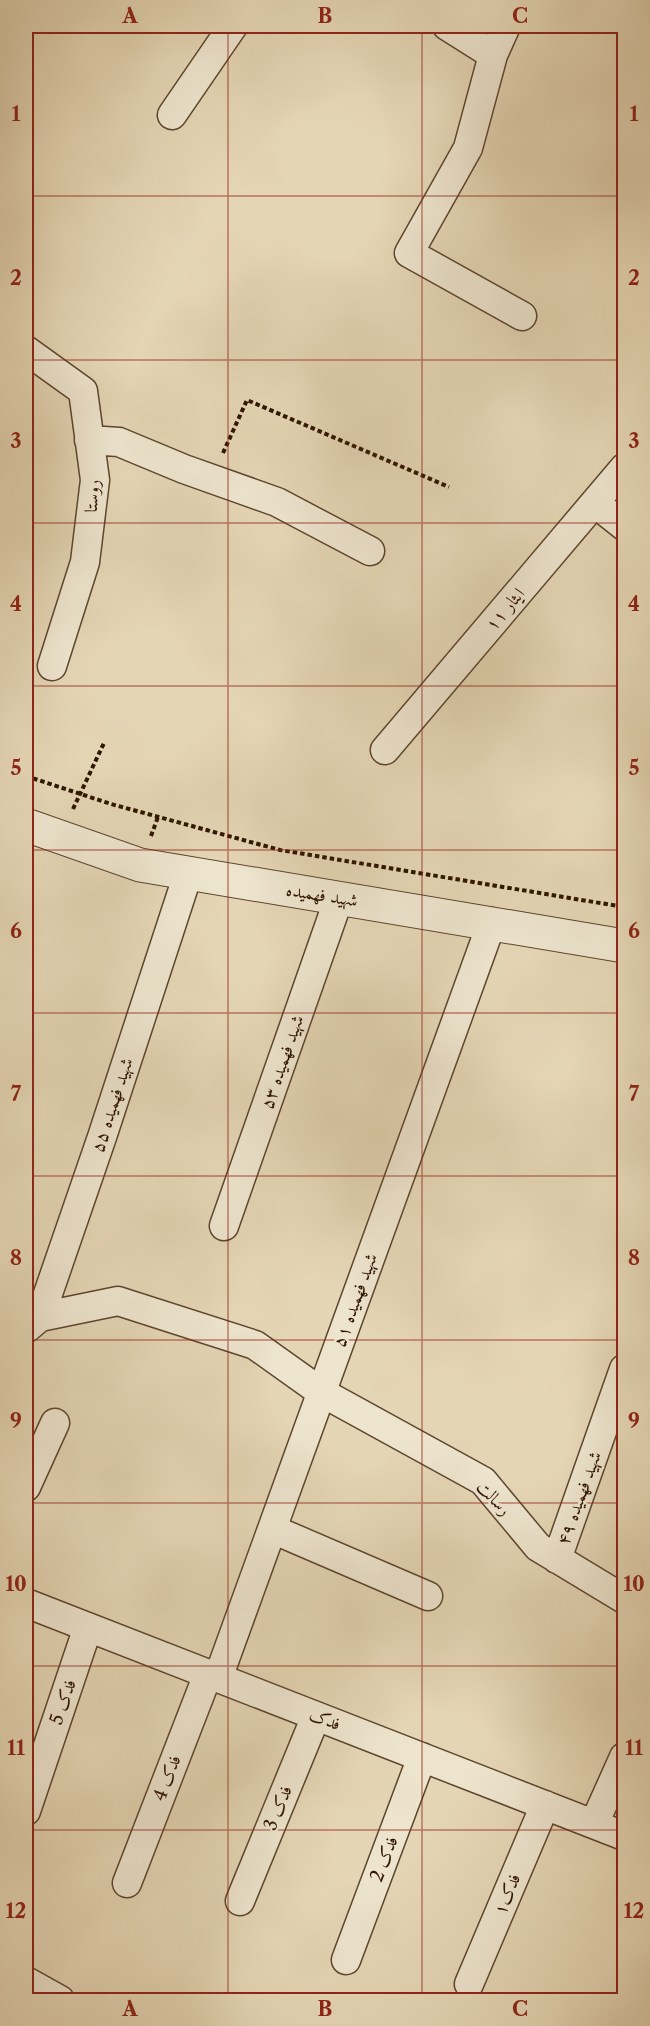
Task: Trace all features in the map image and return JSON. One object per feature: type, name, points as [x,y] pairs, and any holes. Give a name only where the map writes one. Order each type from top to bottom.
[{"type":"street","points":[[172,115],[233,26]]},
{"type":"street","points":[[447,26],[493,55]]},
{"type":"street","points":[[506,26],[493,55],[468,148],[410,253],[522,316]]},
{"type":"street","name":"روستا","points":[[26,350],[82,391],[95,480],[85,562],[52,666]]},
{"type":"street","points":[[89,440],[119,442],[277,502],[369,551]]},
{"type":"street","name":"ایثار ۱۱","points":[[385,750],[624,468]]},
{"type":"street","points":[[595,503],[624,526]]},
{"type":"street","name":"شهید فهمیده","points":[[26,825],[140,865],[492,922],[624,946]]},
{"type":"street","name":"شهید فهمیده ۵۵","points":[[33,1323],[102,1137],[188,874]]},
{"type":"street","name":"شهید فهمیده ۵۳","points":[[225,1226],[339,898]]},
{"type":"street","name":"شهید فهمیده ۵۱","points":[[213,1676],[272,1529],[492,922]]},
{"type":"street","name":"رسالت","points":[[33,1323],[118,1301],[255,1345],[321,1392],[483,1482],[538,1547],[624,1599]]},
{"type":"street","name":"شهید فهمیده ۴۹","points":[[557,1559],[624,1369]]},
{"type":"street","points":[[26,1487],[55,1423]]},
{"type":"street","points":[[272,1529],[428,1596]]},
{"type":"street","name":"فدک","points":[[26,1603],[624,1836]]},
{"type":"street","name":"فدک 5","points":[[26,1811],[88,1627]]},
{"type":"street","name":"فدک 4","points":[[127,1883],[213,1676]]},
{"type":"street","name":"فدک 3","points":[[240,1901],[316,1716]]},
{"type":"street","name":"فدک 2","points":[[346,1960],[422,1757]]},
{"type":"street","points":[[594,1824],[624,1757]]},
{"type":"street","name":"فدک۱","points":[[469,1984],[545,1805]]},
{"type":"street","points":[[26,1981],[60,2001]]},
{"type":"path","points":[[212,478],[247,400],[449,487]]},
{"type":"path","points":[[62,838],[78,794],[104,743]]},
{"type":"path","points":[[26,776],[111,804],[280,850],[624,907]]}]
